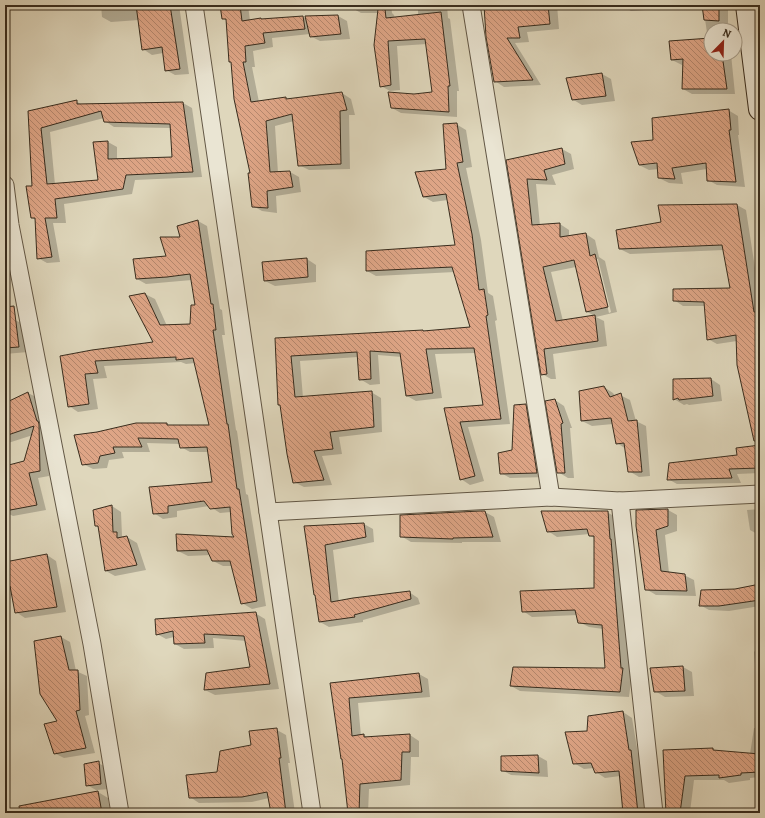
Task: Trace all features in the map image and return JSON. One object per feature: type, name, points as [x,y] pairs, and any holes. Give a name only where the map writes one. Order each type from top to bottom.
[{"type":"street","points":[[194,5],[312,813]]},
{"type":"street","points":[[471,5],[551,497]]},
{"type":"street","points":[[747,5],[760,109]]},
{"type":"street","points":[[5,185],[10,226],[92,644],[120,813]]},
{"type":"street","points":[[268,512],[551,497],[620,501],[760,494]]},
{"type":"street","points":[[620,501],[654,813]]},
{"type":"building","points":[[136,5],[170,5],[180,69],[165,71],[162,47],[142,50]]},
{"type":"building","points":[[220,5],[240,5],[242,21],[261,18],[303,16],[305,29],[263,33],[265,43],[245,46],[246,62],[243,62],[251,102],[342,92],[347,110],[340,111],[341,164],[298,166],[292,114],[266,121],[270,172],[290,171],[293,187],[267,191],[268,208],[252,207],[248,173],[250,173],[234,99],[231,62],[229,62],[226,19],[222,19]]},
{"type":"building","points":[[484,5],[548,5],[550,24],[518,27],[520,38],[507,38],[533,80],[494,82],[486,37]]},
{"type":"building","points":[[702,5],[719,5],[719,21],[704,20]]},
{"type":"building","points":[[378,9],[385,9],[386,18],[441,12],[450,86],[448,86],[449,112],[391,108],[388,92],[414,94],[432,92],[425,39],[388,41],[391,85],[380,87],[374,45]]},
{"type":"building","points":[[338,15],[341,34],[310,37],[305,16]]},
{"type":"building","points":[[703,39],[703,62],[723,62],[727,89],[682,89],[683,59],[671,60],[669,41]]},
{"type":"building","points":[[602,73],[606,96],[572,100],[566,78]]},
{"type":"building","points":[[77,100],[77,104],[183,102],[193,172],[126,175],[123,189],[55,199],[57,218],[45,218],[52,257],[37,259],[35,218],[31,218],[26,186],[32,186],[28,111]],"holes":[[[101,111],[104,122],[170,124],[172,157],[108,159],[108,141],[93,142],[98,180],[47,184],[41,128]]]},
{"type":"building","points":[[729,109],[731,130],[729,130],[736,182],[707,181],[706,163],[672,168],[675,179],[658,178],[657,163],[639,165],[631,142],[653,140],[652,118]]},
{"type":"building","points":[[457,123],[463,162],[457,163],[472,234],[479,290],[484,289],[488,315],[486,316],[501,419],[460,422],[475,476],[460,480],[444,408],[483,405],[474,348],[426,349],[433,393],[406,396],[400,353],[370,351],[371,379],[359,380],[357,352],[291,356],[295,397],[372,391],[374,427],[330,432],[333,449],[314,451],[324,480],[293,483],[280,405],[278,405],[275,338],[423,331],[470,327],[452,267],[366,271],[366,251],[455,245],[446,194],[423,197],[415,172],[446,169],[443,124]]},
{"type":"building","points":[[562,148],[565,164],[544,170],[547,180],[527,179],[532,225],[560,223],[560,237],[586,233],[590,256],[595,254],[608,307],[586,312],[574,260],[543,267],[556,321],[595,315],[598,341],[544,349],[547,374],[541,375],[506,160]]},
{"type":"building","points":[[737,204],[754,312],[757,312],[760,342],[760,441],[754,441],[737,365],[736,335],[707,340],[704,302],[673,301],[673,289],[730,288],[722,245],[619,249],[616,230],[661,222],[658,205]]},
{"type":"building","points":[[198,220],[211,304],[213,304],[216,330],[213,330],[237,489],[239,489],[257,601],[241,604],[230,561],[212,561],[207,550],[177,551],[176,534],[234,537],[232,534],[230,507],[210,509],[204,501],[168,506],[168,513],[153,514],[149,487],[212,482],[207,447],[180,448],[178,439],[138,438],[142,447],[113,447],[115,453],[100,456],[98,463],[82,465],[74,435],[97,432],[136,423],[209,425],[193,358],[176,360],[176,357],[95,361],[98,373],[85,374],[89,404],[68,407],[60,356],[153,342],[129,296],[145,293],[160,325],[190,324],[191,305],[195,305],[190,274],[136,279],[133,259],[166,256],[160,237],[180,237],[177,226]]},
{"type":"building","points":[[307,258],[308,277],[264,281],[262,262]]},
{"type":"building","points":[[14,306],[19,347],[5,348],[5,307]]},
{"type":"building","points":[[711,378],[713,396],[679,400],[678,398],[673,400],[673,379]]},
{"type":"building","points":[[604,386],[610,397],[621,393],[628,421],[637,420],[642,472],[628,472],[624,443],[616,444],[611,418],[581,421],[579,391]]},
{"type":"building","points":[[28,392],[39,424],[40,471],[29,473],[37,505],[5,511],[5,466],[24,461],[34,426],[5,436],[5,403]]},
{"type":"building","points":[[555,399],[563,423],[561,424],[565,473],[557,473],[545,401]]},
{"type":"building","points":[[526,404],[537,473],[500,474],[498,453],[512,450],[514,405]]},
{"type":"building","points":[[760,445],[760,468],[729,469],[732,478],[667,480],[669,463],[737,455],[736,448]]},
{"type":"building","points":[[112,505],[113,532],[117,532],[117,538],[127,536],[137,565],[105,571],[98,526],[95,526],[93,510]]},
{"type":"building","points":[[668,509],[668,526],[656,530],[661,571],[685,574],[687,591],[645,590],[636,526],[636,510]]},
{"type":"building","points":[[485,511],[493,537],[453,539],[400,537],[400,515]]},
{"type":"building","points":[[541,511],[608,511],[621,668],[623,668],[620,692],[510,686],[513,667],[605,668],[602,625],[578,623],[575,610],[522,612],[520,591],[594,588],[594,536],[589,536],[587,529],[547,532]]},
{"type":"building","points":[[364,523],[366,537],[325,545],[331,602],[410,591],[411,599],[354,615],[355,617],[319,622],[304,526]]},
{"type":"building","points":[[47,554],[57,607],[15,613],[10,586],[8,587],[5,577],[5,562]]},
{"type":"building","points":[[760,584],[760,600],[719,606],[699,606],[701,590],[735,589]]},
{"type":"building","points":[[256,612],[270,684],[204,690],[206,673],[250,667],[244,636],[204,634],[205,643],[174,644],[173,631],[156,635],[155,619]]},
{"type":"building","points":[[61,636],[69,670],[78,670],[80,710],[76,711],[86,748],[54,754],[44,724],[57,721],[40,694],[34,641]]},
{"type":"building","points":[[683,666],[685,691],[654,692],[650,668]]},
{"type":"building","points":[[419,673],[422,692],[349,698],[352,736],[364,734],[364,737],[410,734],[410,752],[402,752],[401,780],[360,784],[359,813],[348,813],[342,759],[330,683]]},
{"type":"building","points":[[623,711],[629,750],[631,750],[638,813],[623,813],[619,771],[595,773],[591,763],[573,764],[565,732],[587,731],[588,716]]},
{"type":"building","points":[[277,728],[286,813],[271,813],[267,792],[242,797],[189,798],[186,775],[217,772],[220,751],[251,745],[249,731]]},
{"type":"building","points":[[713,748],[713,750],[760,754],[760,772],[741,773],[741,775],[719,778],[719,775],[685,776],[680,813],[666,813],[663,750]]},
{"type":"building","points":[[538,755],[539,773],[501,771],[501,756]]},
{"type":"building","points":[[99,761],[101,784],[86,786],[84,764]]},
{"type":"building","points":[[98,791],[102,813],[20,813],[19,806]]}]
